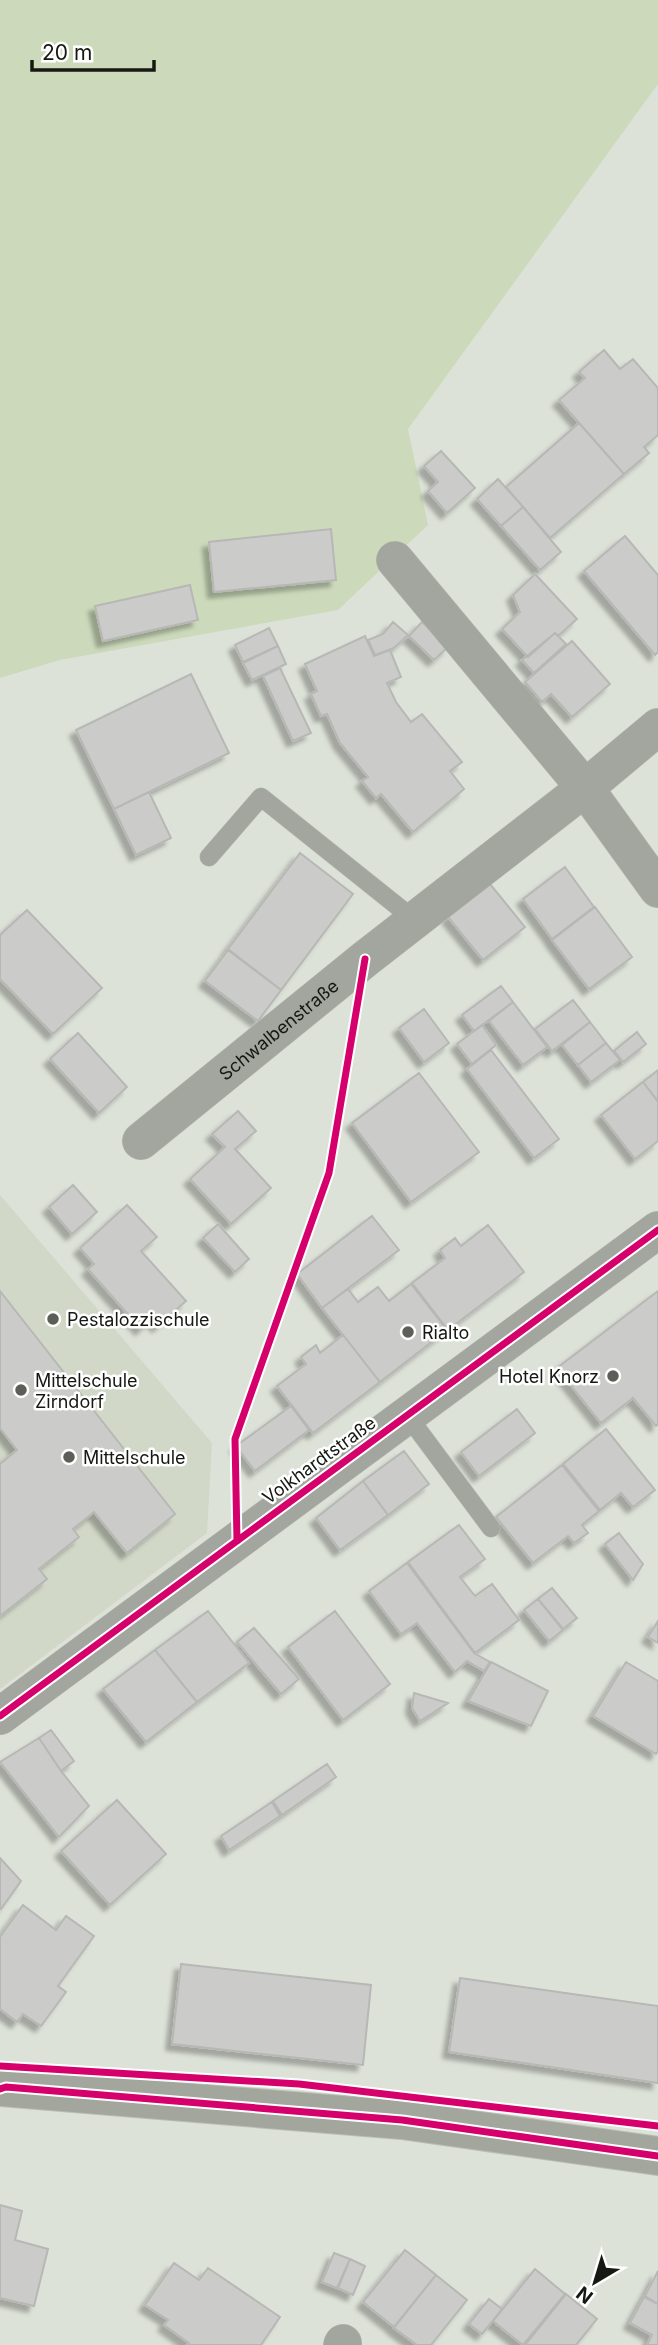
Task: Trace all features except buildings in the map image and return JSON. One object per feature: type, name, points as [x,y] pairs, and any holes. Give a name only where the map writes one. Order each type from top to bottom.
[{"type":"street","points":[[395,561],[585,788],[658,889]]},
{"type":"street","name":"Schwalbenstraße","points":[[141,1141],[658,727]]},
{"type":"street","name":"Volkhardtstraße","points":[[0,1716],[658,1230]]},
{"type":"street","points":[[2,2087],[402,2120],[658,2156]]},
{"type":"lane","points":[[209,858],[261,797],[416,921]]},
{"type":"lane","points":[[407,1415],[491,1528]]},
{"type":"shaded area","name":"Pestalozzischule","points":[[0,1195],[212,1443],[207,1533],[0,1689]]},
{"type":"green space","points":[[0,0],[658,0],[658,84],[408,429],[428,525],[338,610],[60,660],[0,678]]},
{"type":"cycle path","points":[[237,1541],[235,1439],[329,1173],[365,959]]},
{"type":"cycle path","points":[[0,1716],[658,1230]]},
{"type":"cycle path","points":[[0,2066],[299,2084],[658,2126]]},
{"type":"cycle path","points":[[0,2089],[6,2087],[402,2120],[658,2156]]},
{"type":"place","name":"Pestalozzischule","points":[[53,1319]]},
{"type":"place","name":"Rialto","points":[[408,1332]]},
{"type":"place","name":"Hotel Knorz","points":[[613,1376]]},
{"type":"place","name":"Mittelschule Zirndorf","points":[[21,1390]]},
{"type":"place","name":"Mittelschule","points":[[69,1457]]}]
